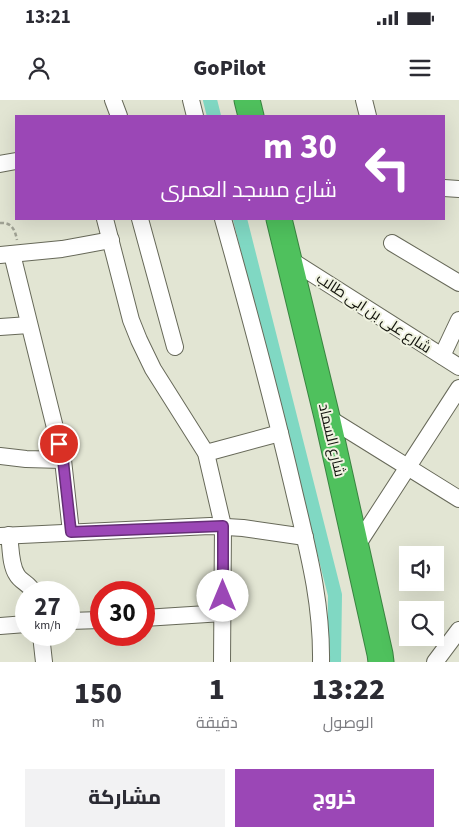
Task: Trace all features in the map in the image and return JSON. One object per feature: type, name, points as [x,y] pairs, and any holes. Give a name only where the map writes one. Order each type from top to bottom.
[{"type":"highway","name":"شارع السماد","points":[[279,220],[356,547],[386,659]]},
{"type":"street","points":[[113,100],[119,115]]},
{"type":"street","points":[[191,100],[195,115]]},
{"type":"street","points":[[364,100],[368,115]]},
{"type":"street","points":[[0,164],[15,161]]},
{"type":"street","points":[[445,188],[459,189]]},
{"type":"street","points":[[105,220],[131,320],[139,340],[153,369],[206,453],[223,526],[222,662]]},
{"type":"street","points":[[140,220],[175,347]]},
{"type":"street","points":[[223,220],[266,377],[305,537],[319,603],[321,662]]},
{"type":"street","points":[[71,532],[63,460],[11,254],[62,249],[111,240]]},
{"type":"street","points":[[392,243],[459,283]]},
{"type":"street","name":"شارع على بن ابى طالب","points":[[289,259],[459,367]]},
{"type":"street","points":[[442,356],[459,320]]},
{"type":"street","points":[[0,327],[29,325]]},
{"type":"street","points":[[356,547],[459,388]]},
{"type":"street","points":[[327,417],[459,499]]},
{"type":"street","points":[[206,453],[280,433]]},
{"type":"street","points":[[0,456],[63,460]]},
{"type":"street","points":[[23,581],[16,574],[5,536],[223,526],[305,537]]},
{"type":"street","points":[[155,617],[223,613]]},
{"type":"street","points":[[0,626],[15,625]]},
{"type":"street","points":[[435,662],[459,630]]},
{"type":"street","points":[[42,646],[44,662]]},
{"type":"path","points":[[0,223],[8,223],[15,230],[11,254]]},
{"type":"waterway","points":[[210,100],[214,115]]},
{"type":"waterway","points":[[240,220],[335,595],[334,662]]},
{"type":"route","points":[[59,444],[63,460],[71,532],[223,526],[223,596]]}]
